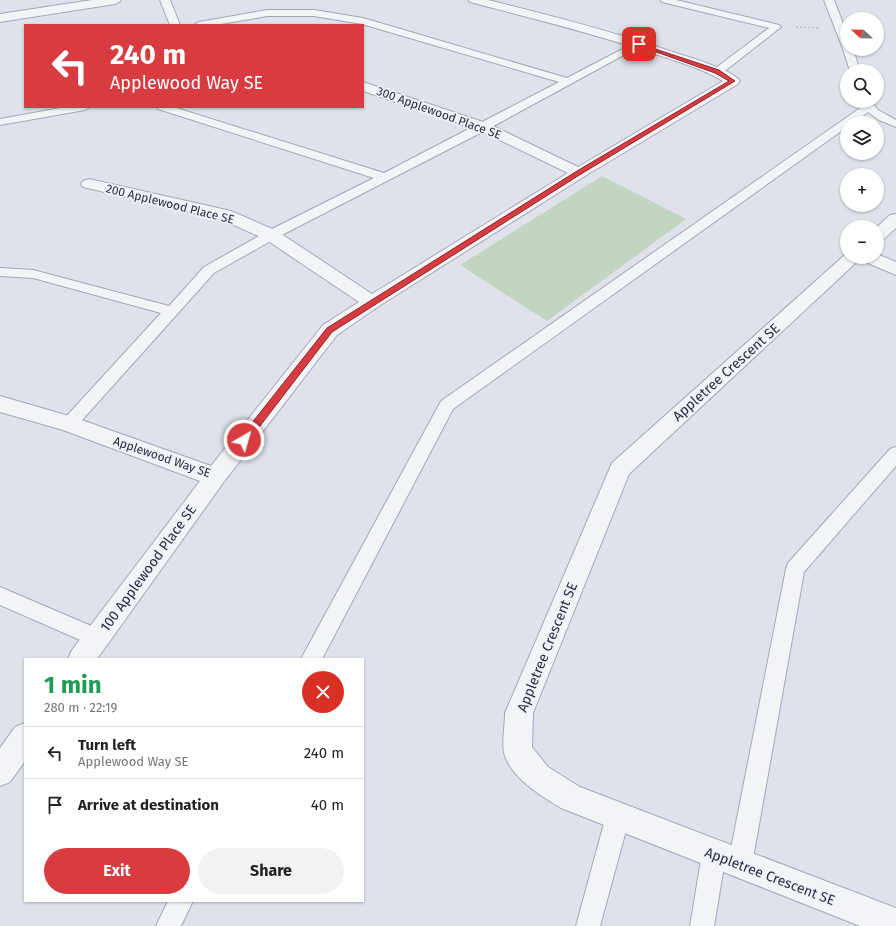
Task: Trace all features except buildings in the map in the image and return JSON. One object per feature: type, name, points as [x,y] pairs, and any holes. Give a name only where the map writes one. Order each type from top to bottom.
[{"type":"street","points":[[0,18],[115,0]]},
{"type":"street","name":"Applewood Way SE","points":[[0,404],[69,424],[215,477],[330,330],[372,302],[579,173],[732,81],[717,72],[639,44],[556,20],[474,0]]},
{"type":"street","points":[[47,10],[50,24]]},
{"type":"street","name":"300 Applewood Place SE","points":[[364,86],[484,127],[579,173]]},
{"type":"street","name":"200 Applewood Place SE","points":[[89,184],[225,215],[271,235],[372,302]]},
{"type":"street","points":[[884,230],[896,220]]},
{"type":"street","name":"Appletree Crescent SE","points":[[845,264],[620,469],[519,713],[518,752],[538,777],[571,798],[896,924]]},
{"type":"street","points":[[884,264],[896,269]]},
{"type":"street","name":"100 Applewood Place SE","points":[[82,658],[215,477]]},
{"type":"street","points":[[0,772],[24,738]]},
{"type":"lane","points":[[165,0],[175,24]]},
{"type":"lane","points":[[665,0],[776,27]]},
{"type":"lane","points":[[829,0],[840,27]]},
{"type":"lane","points":[[205,24],[267,13],[314,13],[363,21],[569,82]]},
{"type":"lane","points":[[717,72],[776,27]]},
{"type":"lane","points":[[69,424],[209,270],[271,235],[484,127],[639,44]]},
{"type":"lane","points":[[0,122],[79,108]]},
{"type":"lane","points":[[165,108],[384,177]]},
{"type":"lane","points":[[312,658],[447,404],[861,108]]},
{"type":"lane","points":[[872,108],[886,120],[896,124]]},
{"type":"lane","points":[[0,272],[33,274],[171,311]]},
{"type":"lane","points":[[740,864],[795,569],[896,454]]},
{"type":"lane","points":[[0,596],[96,638]]},
{"type":"lane","points":[[588,926],[618,816]]},
{"type":"lane","points":[[702,926],[714,854]]},
{"type":"lane","points":[[168,926],[180,902]]},
{"type":"path","points":[[776,27],[840,29]]},
{"type":"green space","points":[[602,176],[686,219],[547,321],[460,265]]},
{"type":"route","points":[[244,440],[330,330],[372,302],[579,173],[732,81],[717,72],[639,44]]}]
